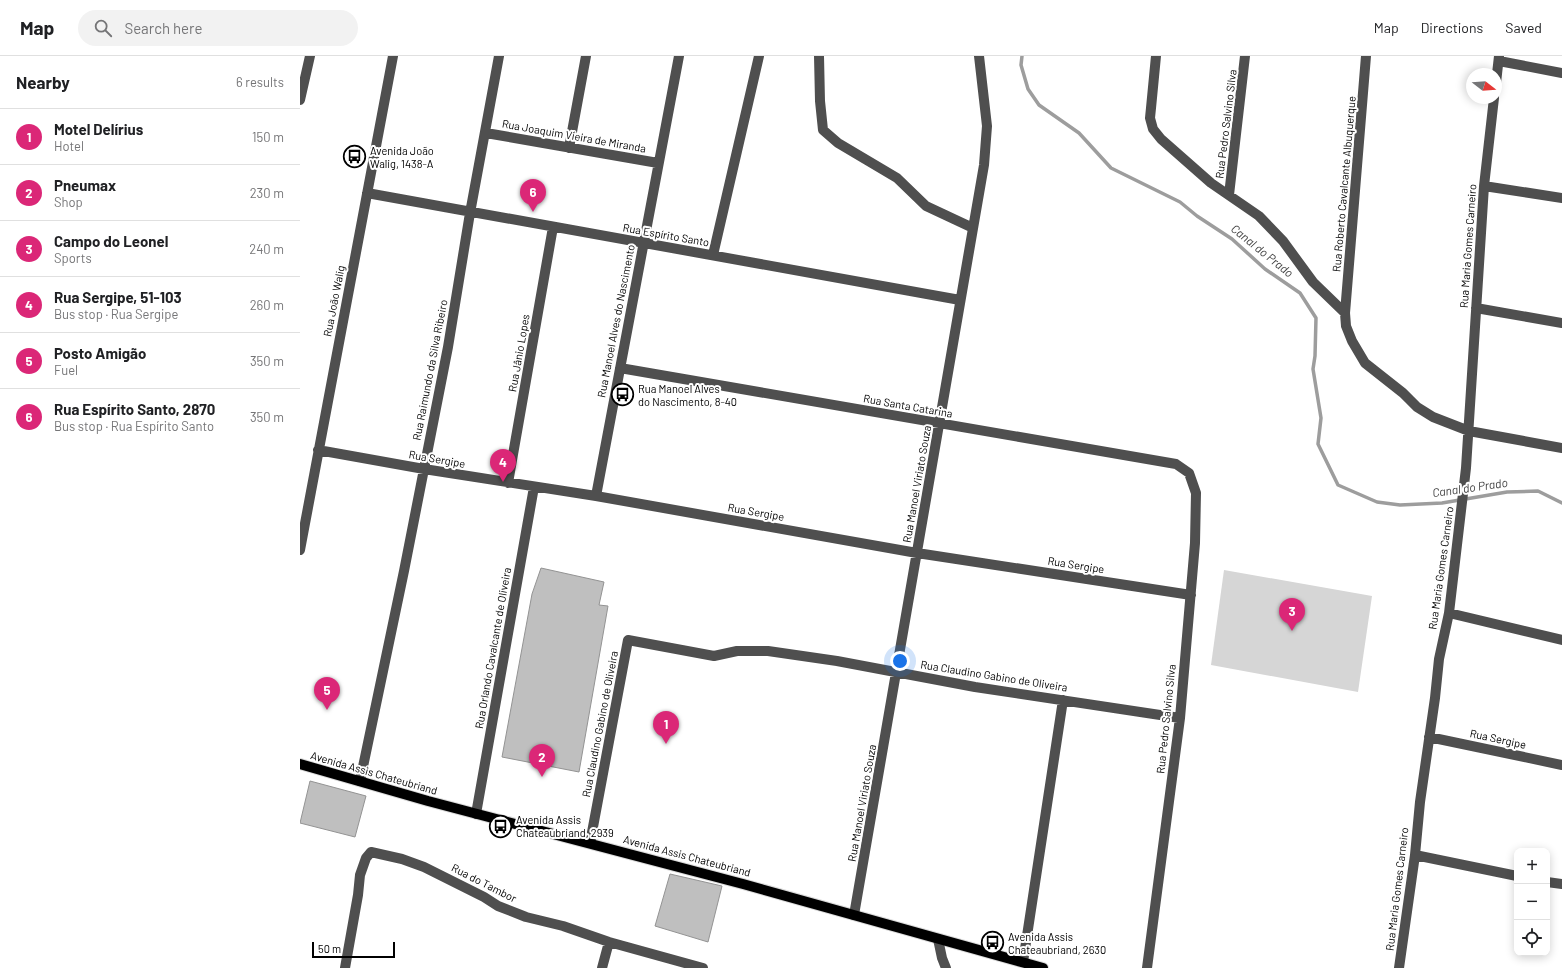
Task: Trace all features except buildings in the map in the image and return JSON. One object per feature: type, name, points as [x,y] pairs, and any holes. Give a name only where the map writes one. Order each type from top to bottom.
[{"type":"main road","name":"Avenida Assis Chateubriand","points":[[300,764],[476,814],[590,843],[1044,968]]},
{"type":"street","points":[[300,100],[310,56]]},
{"type":"street","name":"Rua João Walig","points":[[300,550],[394,56]]},
{"type":"street","name":"Rua Raimundo da Silva Ribeiro","points":[[360,781],[403,578],[448,347],[470,213],[486,133],[499,56]]},
{"type":"street","points":[[569,148],[586,56]]},
{"type":"street","name":"Rua Manoel Alves do Nascimento","points":[[596,496],[679,56]]},
{"type":"street","points":[[713,255],[759,56]]},
{"type":"street","points":[[820,56],[820,101],[824,130],[838,143],[897,178],[926,206],[973,228]]},
{"type":"street","name":"Rua Manoel Viriato Souza","points":[[854,915],[984,165],[987,126],[979,56]]},
{"type":"street","points":[[1156,56],[1150,118],[1153,129],[1161,140],[1211,183],[1260,216],[1283,241],[1313,282],[1345,313]]},
{"type":"street","name":"Rua Pedro Salvino Silva","points":[[1229,195],[1245,56]]},
{"type":"street","name":"Rua Roberto Cavalcante Albuquerque","points":[[1366,56],[1356,200],[1345,313],[1346,326],[1352,341],[1365,363],[1403,393],[1417,407],[1433,417],[1469,431],[1562,448]]},
{"type":"street","points":[[1498,68],[1499,58],[1562,73]]},
{"type":"street","name":"Rua Maria Gomes Carneiro","points":[[1402,968],[1420,802],[1430,737],[1438,659],[1449,613],[1464,486],[1469,431],[1484,186],[1493,104]]},
{"type":"street","name":"Rua Joaquim Vieira de Miranda","points":[[486,133],[658,163]]},
{"type":"street","points":[[1484,186],[1562,198]]},
{"type":"street","name":"Rua Espírito Santo","points":[[367,193],[470,213],[960,300]]},
{"type":"street","name":"Rua Jânio Lopes","points":[[508,483],[553,227]]},
{"type":"street","points":[[1476,308],[1562,323]]},
{"type":"street","name":"Rua Santa Catarina","points":[[620,368],[1176,464],[1189,473]]},
{"type":"street","name":"Rua Sergipe","points":[[318,450],[508,483],[596,496],[917,553],[1191,595]]},
{"type":"street","name":"Rua Pedro Salvino Silva","points":[[1147,968],[1180,718],[1196,543],[1196,493],[1189,473]]},
{"type":"street","name":"Rua Orlando Cavalcante de Oliveira","points":[[476,814],[534,487]]},
{"type":"street","points":[[1449,613],[1562,640]]},
{"type":"street","name":"Rua Claudino Gabino de Oliveira","points":[[590,843],[628,640],[714,656],[737,651],[768,651],[837,661],[974,687],[1180,718]]},
{"type":"street","points":[[1023,962],[1063,700]]},
{"type":"street","name":"Rua Sergipe","points":[[1430,737],[1562,765]]},
{"type":"street","name":"Rua do Tambor","points":[[345,968],[356,908],[360,875],[366,858],[371,852],[402,859],[424,867],[484,896],[498,906],[526,917],[563,926],[609,942],[703,968]]},
{"type":"street","points":[[1415,855],[1514,875]]},
{"type":"street","points":[[1550,882],[1562,884]]},
{"type":"street","points":[[938,939],[946,968]]},
{"type":"street","points":[[602,968],[609,942]]},
{"type":"shaded area","points":[[1224,570],[1372,596],[1358,692],[1211,665]]},
{"type":"waterway","name":"Canal do Prado","points":[[1022,56],[1021,65],[1028,89],[1039,105],[1079,133],[1111,168],[1180,202],[1197,216],[1232,239],[1265,269],[1300,293],[1316,318],[1315,356],[1313,369],[1321,418],[1318,444],[1338,485],[1377,502],[1400,505],[1442,503],[1507,492],[1538,491],[1562,503]]},
{"type":"place","name":"Avenida João Walig, 1438-A","points":[[354,157]]},
{"type":"place","name":"Rua Espírito Santo, 2870","points":[[533,212]]},
{"type":"place","name":"Rua Manoel Alves do Nascimento, 8-40","points":[[622,395]]},
{"type":"place","name":"Rua Sergipe, 51-103","points":[[503,482]]},
{"type":"place","name":"Campo do Leonel","points":[[1292,631]]},
{"type":"place","name":"Posto Amigão","points":[[327,710]]},
{"type":"place","name":"Motel Delírius","points":[[666,744]]},
{"type":"place","name":"Pneumax","points":[[542,777]]},
{"type":"place","name":"Avenida Assis Chateaubriand, 2939","points":[[501,826]]},
{"type":"place","name":"Avenida Assis Chateaubriand, 2630","points":[[992,943]]}]
